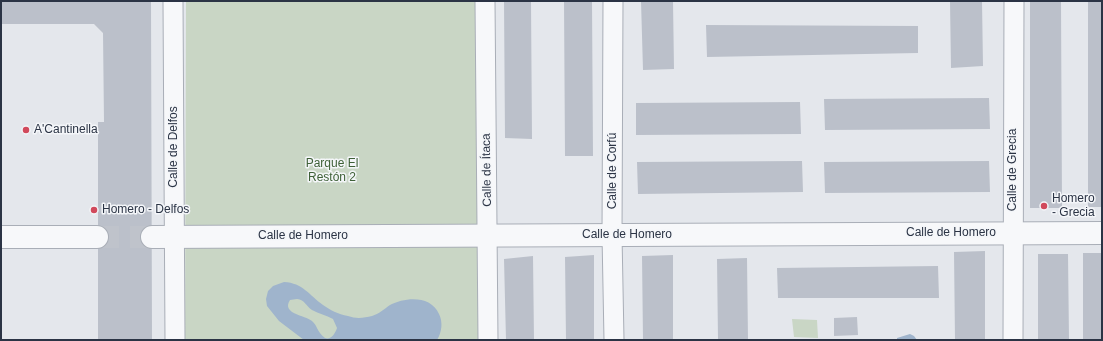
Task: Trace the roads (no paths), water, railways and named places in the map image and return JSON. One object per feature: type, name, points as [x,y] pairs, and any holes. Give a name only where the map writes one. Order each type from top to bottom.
[{"type":"street","name":"Calle de Delfos","points":[[173,1],[175,340]]},
{"type":"street","name":"Calle de Ítaca","points":[[485,1],[488,340]]},
{"type":"street","name":"Calle de Corfú","points":[[613,1],[612,235],[614,340]]},
{"type":"street","name":"Calle de Grecia","points":[[1013,340],[1014,1]]},
{"type":"street","name":"Calle de Homero","points":[[152,237],[1102,233]]},
{"type":"street","points":[[1,237],[97,237]]},
{"type":"water","points":[[284,282],[291,283],[301,287],[331,310],[357,318],[375,315],[390,305],[403,300],[417,299],[424,301],[430,303],[439,314],[441,324],[440,334],[437,340],[304,340],[279,321],[267,306],[266,299],[268,291],[273,286]],"holes":[[[290,300],[300,300],[312,310],[333,319],[337,328],[332,336],[325,338],[312,321],[291,311],[288,305]]]},
{"type":"water","points":[[910,334],[917,340],[897,340],[897,338]]},
{"type":"tunnel","points":[[97,237],[152,237]]},
{"type":"place","name":"A'Cantinella","points":[[26,130]]},
{"type":"place","name":"Homero - Grecia","points":[[1044,206]]},
{"type":"place","name":"Homero - Delfos","points":[[94,210]]},
{"type":"park label","name":"Parque El Restón 2","points":[[332,171]]}]
